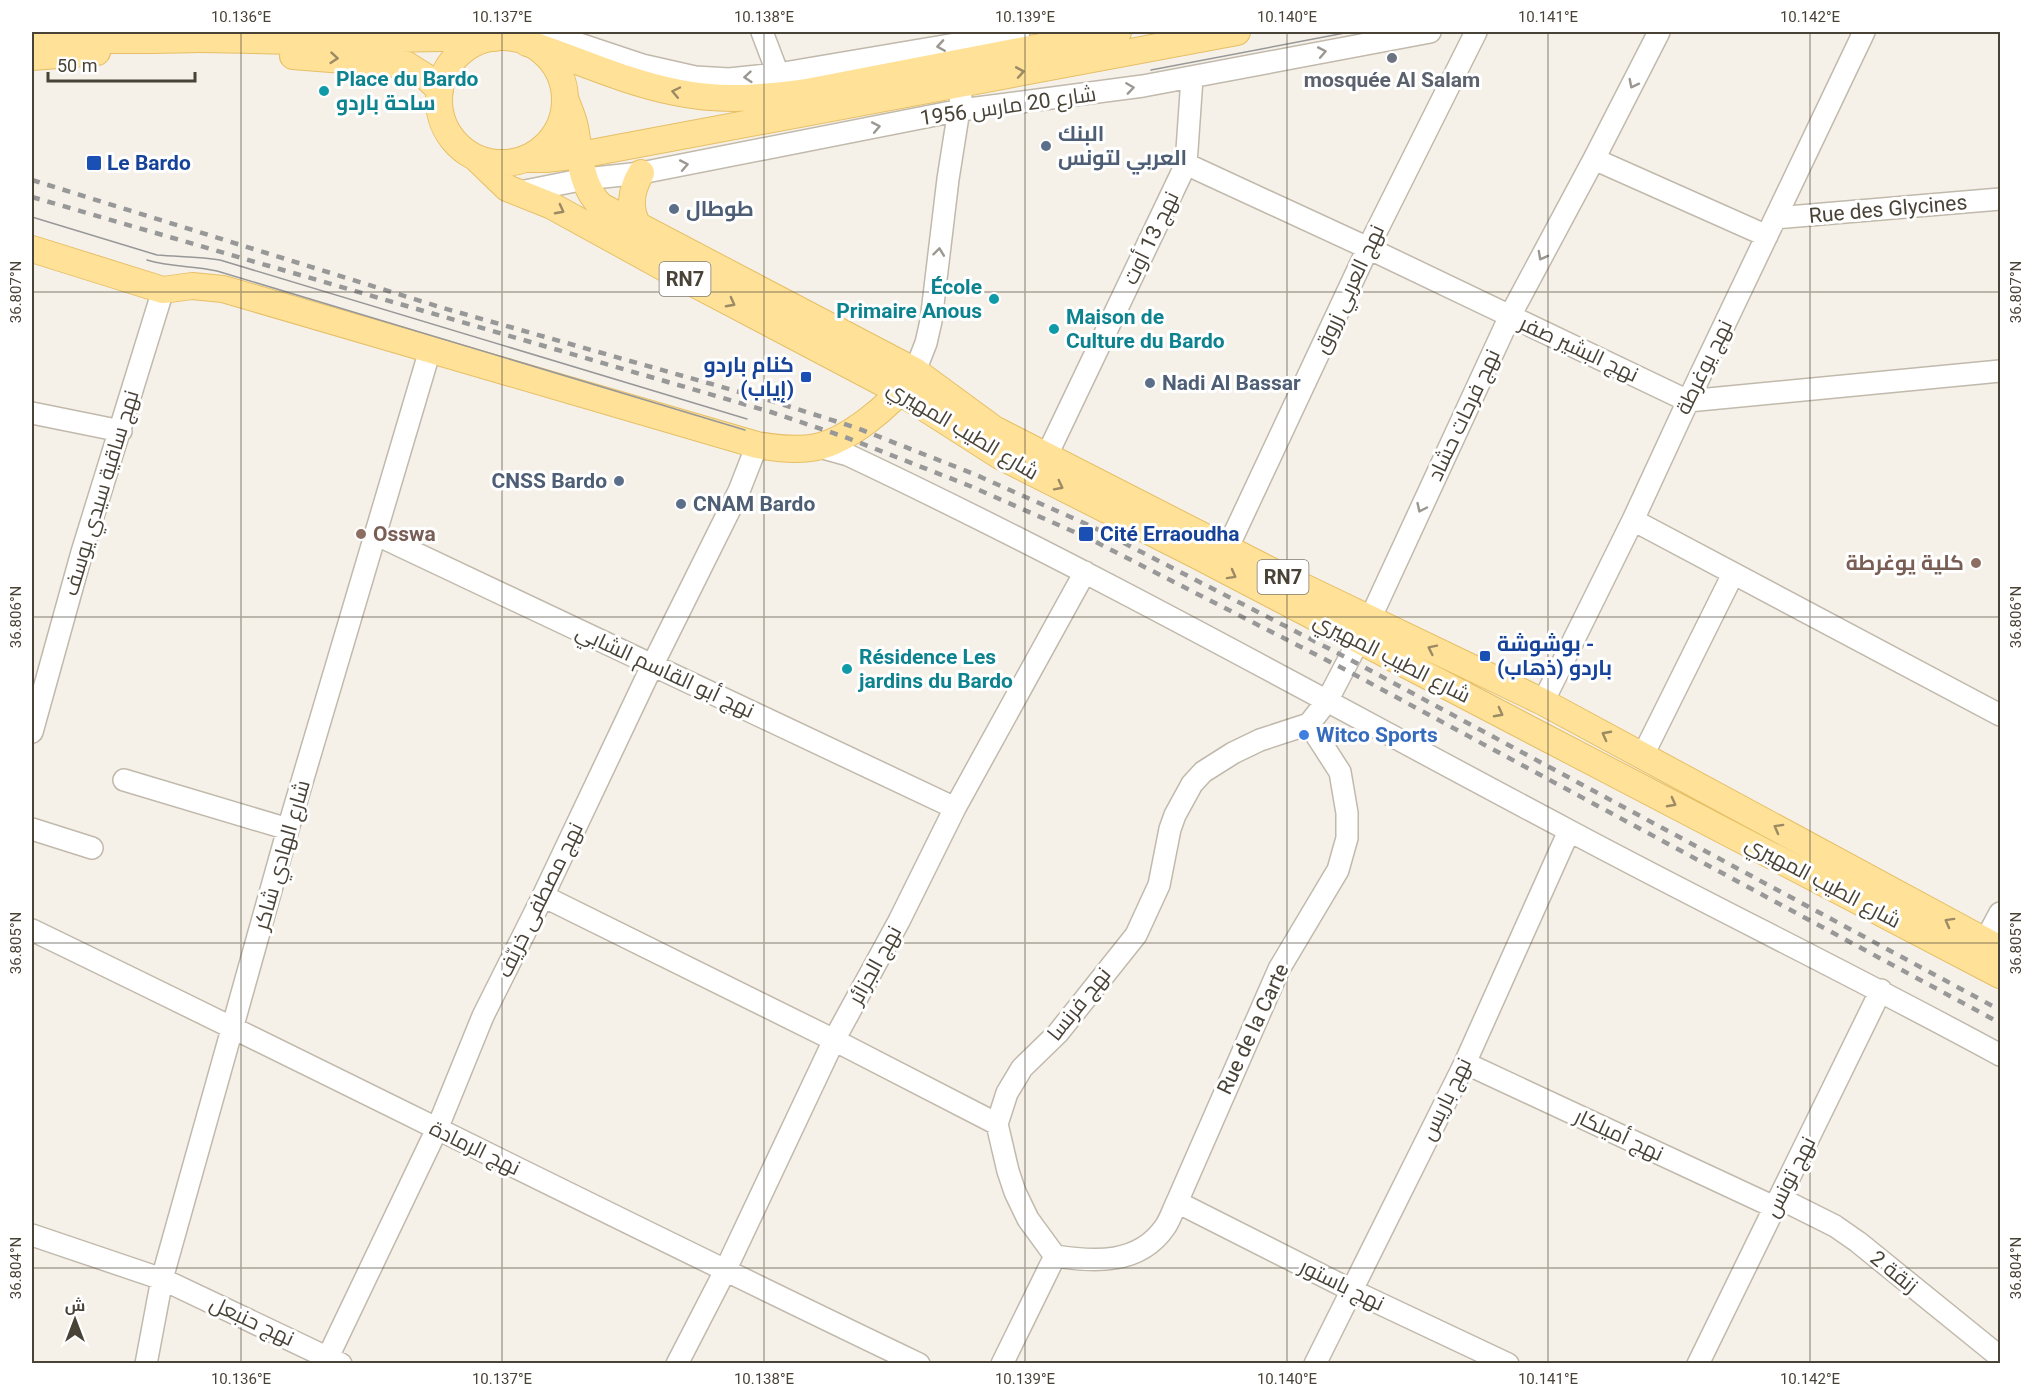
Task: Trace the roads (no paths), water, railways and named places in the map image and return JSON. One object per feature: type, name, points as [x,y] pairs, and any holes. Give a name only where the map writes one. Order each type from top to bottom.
[{"type":"main road","name":"شارع 20 مارس 1956","points":[[35,32],[62,37],[169,41],[514,36],[644,85],[691,95],[726,98],[769,97],[963,72],[1238,32]]},
{"type":"main road","name":"شارع 20 مارس 1956","points":[[525,159],[546,159],[583,167],[936,88],[963,72],[1118,32]]},
{"type":"main road","name":"RN7","points":[[514,36],[540,50],[550,60],[559,72],[566,101],[560,125],[546,146],[525,159],[504,164],[476,158],[458,146],[443,124],[440,113],[440,90],[443,77],[459,55],[469,46],[514,36]]},
{"type":"main road","points":[[32,57],[102,52],[317,57],[406,65],[426,77],[440,90]]},
{"type":"main road","name":"شارع الطيب المهيري","points":[[566,101],[574,124],[591,195],[601,206],[915,371],[994,429],[1227,549],[1364,630],[2001,975]]},
{"type":"main road","name":"شارع الطيب المهيري","points":[[476,158],[499,181],[513,190],[552,206],[900,392],[1000,456],[1364,630],[1543,702],[1993,945]]},
{"type":"main road","points":[[639,226],[632,212],[632,200],[641,173]]},
{"type":"main road","points":[[32,249],[163,290],[192,286],[223,289],[758,445],[790,449],[819,447],[845,437],[900,392],[915,371]]},
{"type":"street","points":[[762,32],[778,74]]},
{"type":"street","points":[[514,36],[695,77],[729,79],[778,74],[1018,32]]},
{"type":"street","name":"شارع 20 مارس 1956","points":[[583,167],[641,173],[961,110],[1192,78],[1430,32]]},
{"type":"street","name":"نهج العربي زروق","points":[[1227,549],[1368,248],[1476,32]]},
{"type":"street","points":[[1641,32],[1648,54]]},
{"type":"street","name":"نهج فرحات حشاد","points":[[1327,701],[1364,630],[1510,316],[1659,32]]},
{"type":"street","name":"نهج يوغرطة","points":[[1543,702],[1633,520],[1864,32]]},
{"type":"street","points":[[915,371],[926,343],[931,321],[948,179],[961,110],[963,72]]},
{"type":"street","name":"نهج 13 أوت","points":[[1047,455],[1186,164],[1192,78]]},
{"type":"street","name":"Rue des Glycines","points":[[1594,159],[1772,227],[2001,199]]},
{"type":"street","name":"نهج البشير صفر","points":[[1186,164],[1688,400]]},
{"type":"street","points":[[513,190],[527,191],[583,167]]},
{"type":"street","name":"نهج ساقية سيدي يوسف","points":[[32,732],[81,552],[121,431],[163,290]]},
{"type":"street","name":"شارع الهادي شاكر","points":[[146,1364],[162,1280],[288,829],[430,350]]},
{"type":"street","points":[[1688,400],[2001,371]]},
{"type":"street","points":[[32,413],[121,431]]},
{"type":"street","name":"نهج مصطفى خريّف","points":[[335,1360],[437,1129],[483,1016],[739,491],[758,445]]},
{"type":"street","points":[[819,447],[848,454],[1085,572],[1569,831],[1881,990],[2001,1055]]},
{"type":"street","points":[[1633,520],[2001,715]]},
{"type":"street","name":"نهج أبو القاسم الشابي","points":[[375,534],[955,808]]},
{"type":"street","name":"نهج الجزائر","points":[[677,1364],[725,1271],[834,1040],[899,921],[955,808],[1085,572]]},
{"type":"street","points":[[1642,755],[1733,574]]},
{"type":"street","points":[[1309,724],[1327,701]]},
{"type":"street","name":"نهج فرنسا","points":[[998,1124],[1002,1105],[1014,1078],[1058,1033],[1136,935],[1159,885],[1175,815],[1192,784],[1203,772],[1233,753],[1260,740],[1309,724]]},
{"type":"street","name":"Rue de la Carte","points":[[1055,1256],[1085,1260],[1115,1259],[1146,1246],[1164,1228],[1279,969],[1338,870],[1347,838],[1347,813],[1340,772],[1309,724]]},
{"type":"street","points":[[124,780],[288,829]]},
{"type":"street","points":[[32,830],[92,848]]},
{"type":"street","name":"نهج باريس","points":[[1315,1364],[1465,1063],[1569,831]]},
{"type":"street","points":[[543,896],[998,1124],[1015,1192],[1028,1219],[1055,1256],[1002,1364]]},
{"type":"street","points":[[1993,945],[2001,913]]},
{"type":"street","name":"نهج الرمادة","points":[[32,930],[919,1364]]},
{"type":"street","name":"نهج تونس","points":[[1698,1363],[1881,990]]},
{"type":"street","name":"نهج أميلكار","points":[[1465,1063],[1777,1203]]},
{"type":"street","name":"نهج باستور","points":[[1177,1202],[1351,1290],[1508,1364]]},
{"type":"street","name":"زنقة 2","points":[[1777,1203],[1835,1227],[1858,1242],[2001,1357]]},
{"type":"street","name":"نهج حنبعل","points":[[32,1234],[162,1280],[335,1360]]},
{"type":"tram line","points":[[1151,70],[1350,32]]},
{"type":"tram line","points":[[32,217],[157,255],[220,260],[747,419]]},
{"type":"tram line","points":[[147,260],[217,271],[745,430]]},
{"type":"railway","points":[[32,180],[443,308],[775,402],[857,428],[974,474],[1093,527],[1349,659],[2000,1010]]},
{"type":"railway","points":[[32,197],[771,412],[845,437],[970,486],[1088,538],[1344,669],[2000,1023]]},
{"type":"place","name":"mosquée Al Salam","points":[[1392,58]]},
{"type":"place","name":"Place du Bardo ساحة باردو","points":[[324,91]]},
{"type":"place","name":"البنك العربي لتونس","points":[[1046,146]]},
{"type":"place","name":"Le Bardo","points":[[94,163]]},
{"type":"place","name":"طوطال","points":[[674,209]]},
{"type":"place","name":"École Primaire Anous","points":[[994,299]]},
{"type":"place","name":"Maison de Culture du Bardo","points":[[1054,329]]},
{"type":"place","name":"كنام باردو (إياب)","points":[[806,377]]},
{"type":"place","name":"Nadi Al Bassar","points":[[1150,383]]},
{"type":"place","name":"CNSS Bardo","points":[[619,481]]},
{"type":"place","name":"CNAM Bardo","points":[[681,504]]},
{"type":"place","name":"Osswa","points":[[361,534]]},
{"type":"place","name":"Cité Erraoudha","points":[[1086,534]]},
{"type":"place","name":"كلية يوغرطة","points":[[1976,563]]},
{"type":"place","name":"بوشوشة - باردو (ذهاب)","points":[[1485,656]]},
{"type":"place","name":"Résidence Les jardins du Bardo","points":[[847,669]]},
{"type":"place","name":"Witco Sports","points":[[1304,735]]}]
